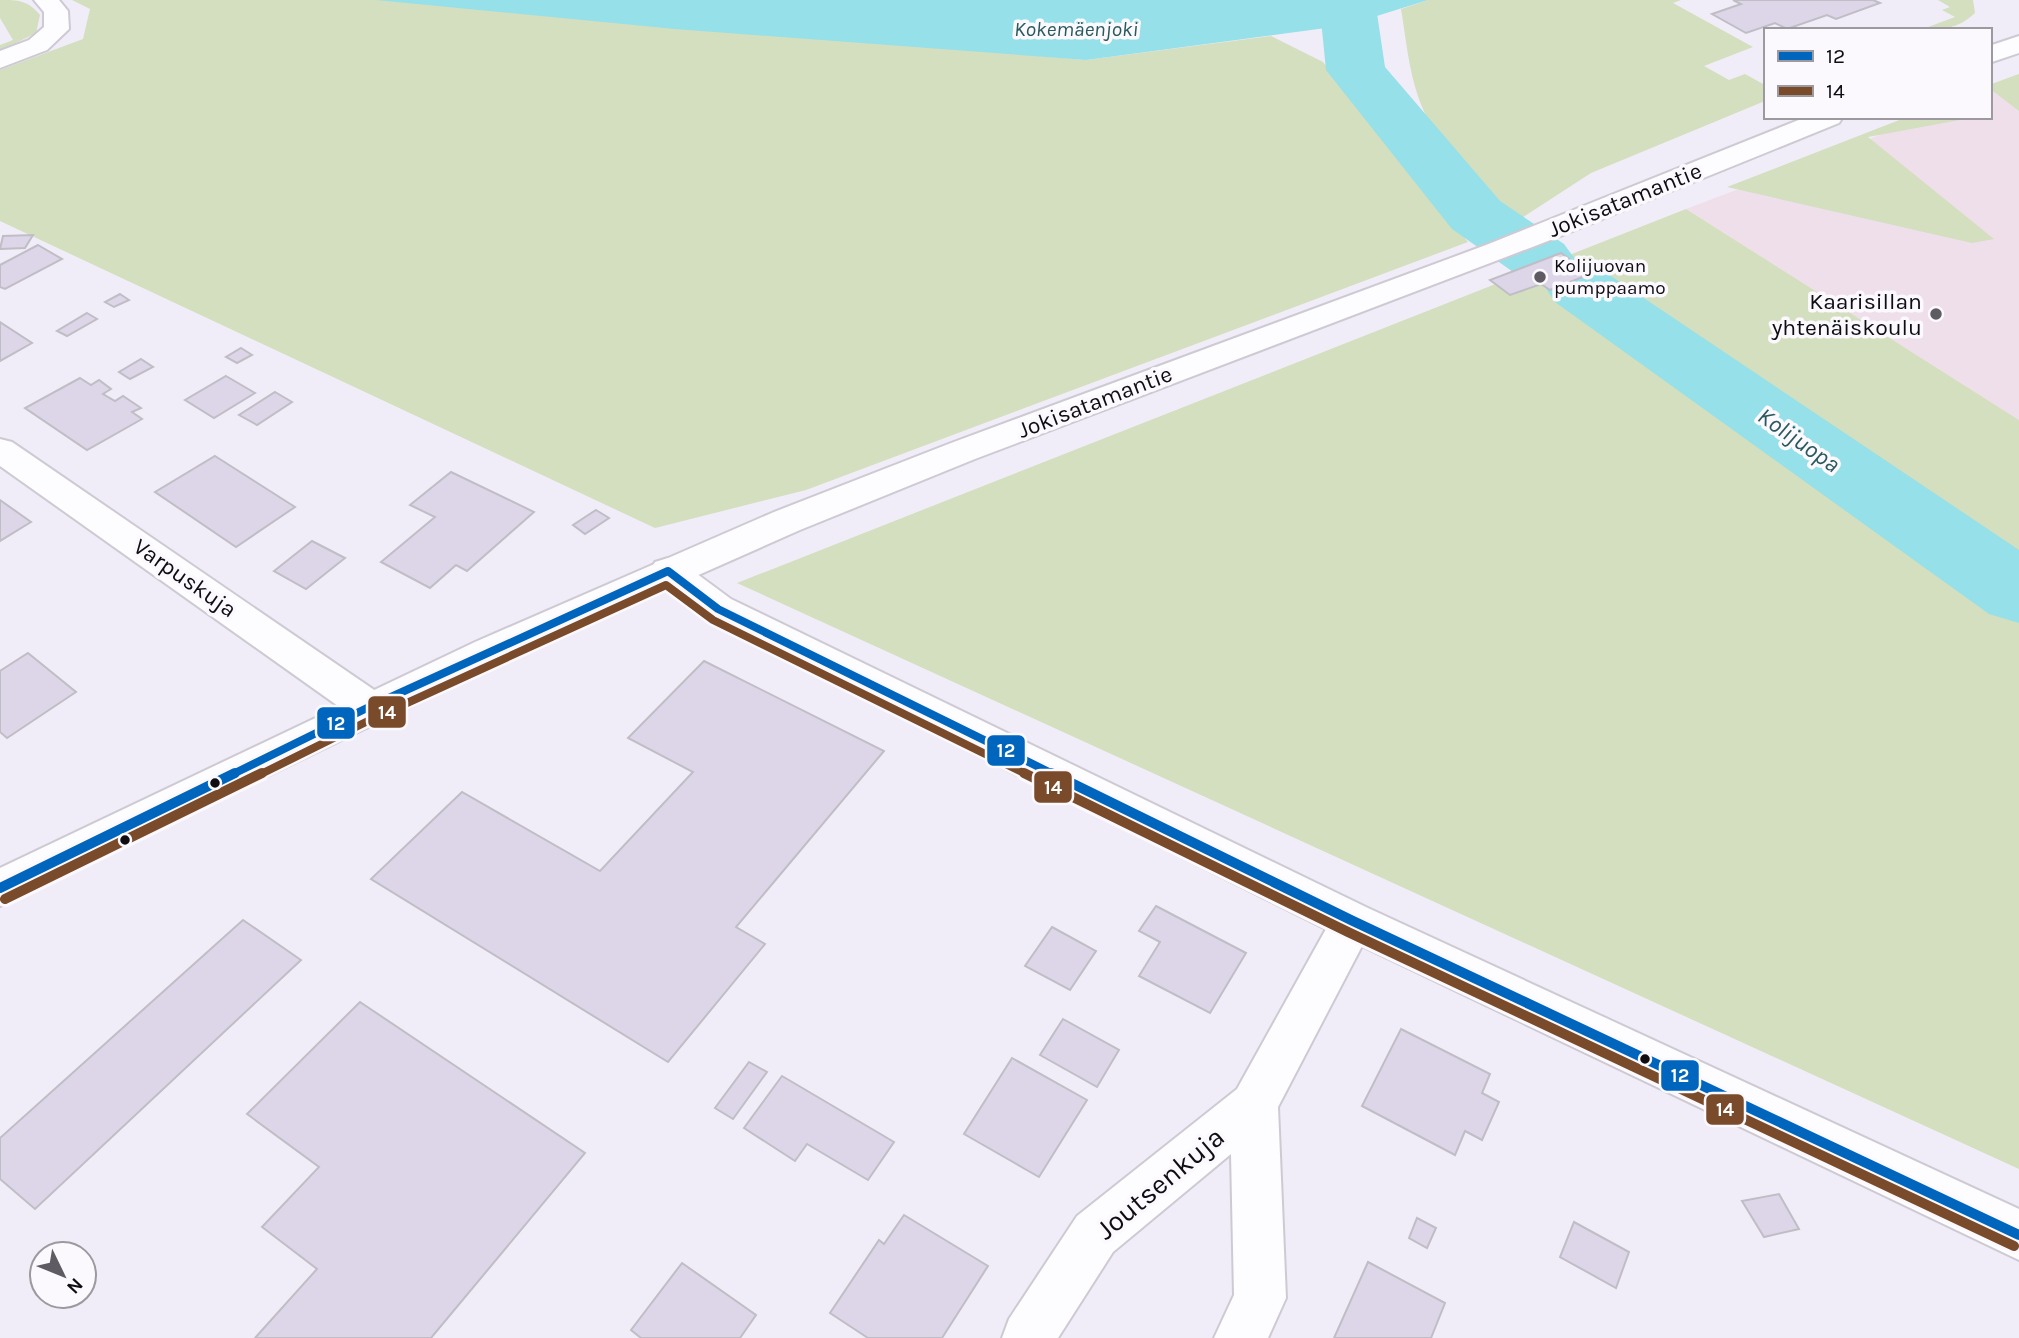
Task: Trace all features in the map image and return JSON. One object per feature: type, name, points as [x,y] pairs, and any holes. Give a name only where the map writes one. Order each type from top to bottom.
[{"type":"street","points":[[0,60],[38,45],[57,29],[56,11],[46,0]]},
{"type":"street","points":[[1991,54],[2019,44]]},
{"type":"street","name":"Jokisatamantie","points":[[0,888],[369,707],[668,571],[793,519],[1110,396],[1541,234],[1825,119]]},
{"type":"street","name":"Varpuskuja","points":[[0,450],[369,707]]},
{"type":"street","points":[[668,571],[718,609],[1353,921],[2019,1236]]},
{"type":"street","name":"Joutsenkuja","points":[[1028,1338],[1095,1234],[1254,1105],[1353,921]]},
{"type":"street","name":"Joutsenkuja","points":[[1240,1338],[1260,1298],[1254,1105]]},
{"type":"shaded area","name":"Kaarisillan yhtenäiskoulu","points":[[2019,74],[2019,420],[1686,209],[1868,140],[1913,119],[1991,119],[1991,84]]},
{"type":"green space","points":[[0,0],[22,2],[40,15],[36,33],[0,51],[0,45],[13,40],[0,18]]},
{"type":"green space","points":[[72,0],[381,0],[1086,60],[1271,36],[1323,62],[1468,242],[806,490],[655,528],[0,221],[0,70],[83,39],[90,9]]},
{"type":"green space","points":[[1428,0],[1681,0],[1673,3],[1753,47],[1704,66],[1729,80],[1745,74],[1764,84],[1764,101],[1591,173],[1511,225],[1455,162],[1428,119],[1417,93],[1410,65],[1401,9]]},
{"type":"green space","points":[[1938,0],[1973,0],[1975,13],[1949,28],[1925,28],[1955,17],[1942,10],[1950,7]]},
{"type":"green space","points":[[2019,74],[2019,111],[1991,90],[1991,84]]},
{"type":"green space","points":[[1902,119],[1965,119],[1868,137],[1994,239],[1972,243],[1727,187]]},
{"type":"green space","points":[[1686,209],[2019,420],[2019,1169],[737,583]]},
{"type":"water","name":"Kokemäenjoki","points":[[376,0],[1428,0],[1348,25],[1086,60],[675,29]]},
{"type":"building","points":[[1733,0],[1873,0],[1880,3],[1836,19],[1827,15],[1790,28],[1775,23],[1746,33],[1712,14],[1741,4]]},
{"type":"building","points":[[33,235],[25,248],[0,249],[3,236]]},
{"type":"building","points":[[38,245],[62,259],[5,289],[0,287],[0,265]]},
{"type":"building","name":"Kolijuovan pumppaamo","points":[[1561,253],[1590,274],[1550,290],[1541,284],[1510,295],[1490,280]]},
{"type":"building","points":[[120,294],[129,300],[114,307],[105,302]]},
{"type":"building","points":[[87,313],[97,319],[67,336],[57,331]]},
{"type":"building","points":[[0,322],[32,343],[0,361]]},
{"type":"building","points":[[241,348],[252,355],[237,363],[226,357]]},
{"type":"building","points":[[141,359],[153,367],[130,379],[119,372]]},
{"type":"building","points":[[226,376],[255,393],[214,418],[185,400]]},
{"type":"building","points":[[80,378],[91,385],[99,380],[111,389],[103,394],[115,401],[123,396],[141,408],[132,412],[142,419],[87,450],[25,408]]},
{"type":"building","points":[[275,392],[292,402],[257,425],[239,415]]},
{"type":"building","points":[[215,456],[295,507],[236,547],[155,492]]},
{"type":"building","points":[[451,472],[534,512],[467,571],[456,565],[430,588],[381,562],[435,517],[410,505]]},
{"type":"building","points":[[0,500],[31,522],[0,541]]},
{"type":"building","points":[[596,510],[609,518],[585,534],[573,525]]},
{"type":"building","points":[[312,541],[345,558],[306,589],[274,571]]},
{"type":"building","points":[[28,653],[76,692],[7,738],[0,732],[0,671]]},
{"type":"building","points":[[704,661],[884,751],[736,927],[765,944],[668,1062],[371,879],[462,792],[600,871],[693,772],[628,738]]},
{"type":"building","points":[[1156,906],[1246,953],[1210,1013],[1139,976],[1160,942],[1139,931]]},
{"type":"building","points":[[243,920],[301,960],[35,1209],[0,1179],[0,1138]]},
{"type":"building","points":[[1052,927],[1096,951],[1070,990],[1025,966]]},
{"type":"building","points":[[360,1002],[585,1153],[431,1338],[255,1338],[317,1269],[262,1227],[319,1167],[247,1114]]},
{"type":"building","points":[[1063,1019],[1119,1050],[1097,1087],[1040,1055]]},
{"type":"building","points":[[1401,1029],[1490,1074],[1482,1093],[1499,1102],[1482,1140],[1465,1131],[1455,1155],[1362,1106]]},
{"type":"building","points":[[1012,1058],[1087,1100],[1039,1177],[964,1134]]},
{"type":"building","points":[[749,1062],[767,1072],[733,1119],[715,1108]]},
{"type":"building","points":[[782,1076],[894,1142],[868,1180],[807,1144],[795,1161],[744,1128]]},
{"type":"building","points":[[1779,1194],[1799,1229],[1764,1237],[1742,1201]]},
{"type":"building","points":[[904,1215],[988,1266],[942,1338],[868,1338],[830,1313],[879,1240],[884,1244]]},
{"type":"building","points":[[1417,1218],[1436,1228],[1427,1248],[1409,1238]]},
{"type":"building","points":[[1574,1222],[1629,1252],[1616,1288],[1560,1257]]},
{"type":"building","points":[[1368,1262],[1445,1303],[1431,1338],[1334,1338]]},
{"type":"building","points":[[682,1263],[756,1315],[740,1338],[641,1338],[631,1330]]},
{"type":"waterway","name":"Kolijuopa","points":[[1347,0],[1356,70],[1476,215],[1540,259]]},
{"type":"waterway","name":"Kolijuopa","points":[[1580,287],[2019,592]]},
{"type":"transit line","name":"12","points":[[0,888],[369,707],[668,571],[718,609],[1353,921],[2019,1235]]},
{"type":"transit line","name":"14","points":[[5,899],[374,718],[666,585],[713,620],[1348,932],[2014,1246]]},
{"type":"place","name":"Kolijuovan pumppaamo","points":[[1540,277]]},
{"type":"place","name":"Kaarisillan yhtenäiskoulu","points":[[1936,314]]}]
